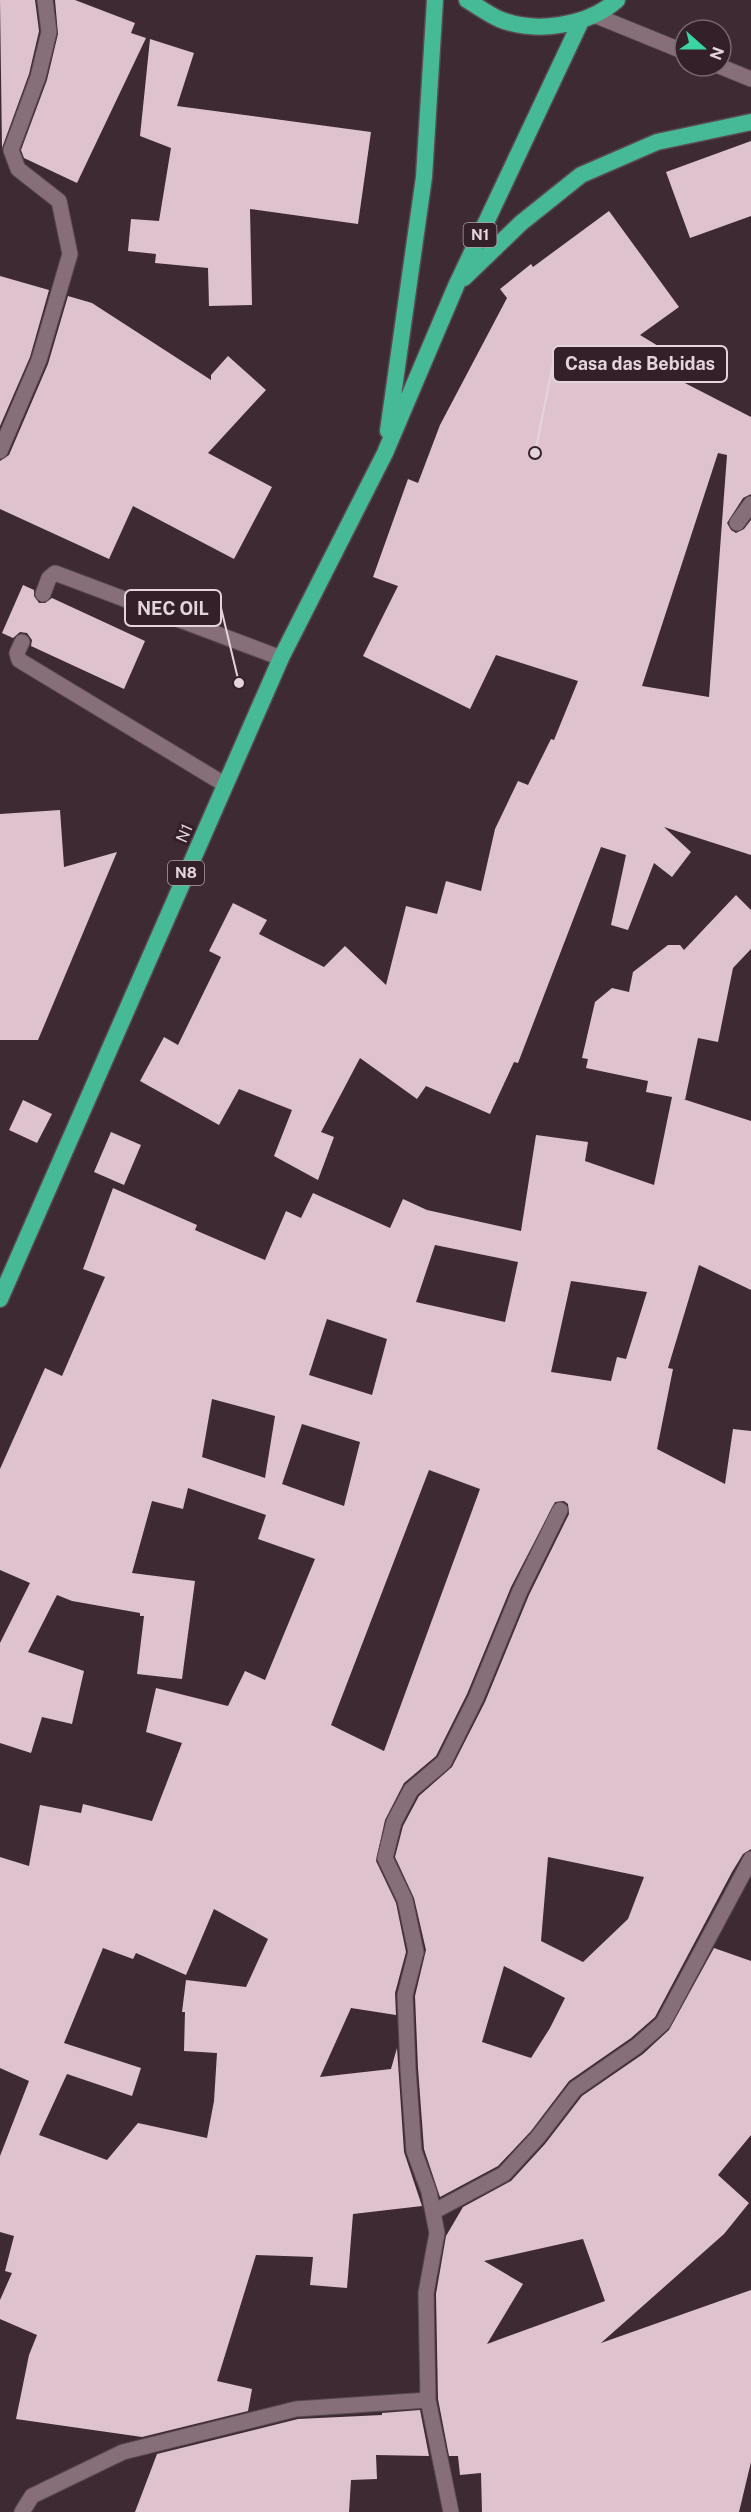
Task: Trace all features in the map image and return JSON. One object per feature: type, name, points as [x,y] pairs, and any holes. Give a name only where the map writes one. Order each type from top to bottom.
[{"type":"highway","points":[[385,453],[424,177],[435,0]]},
{"type":"highway","points":[[466,0],[500,20],[540,27],[588,18],[617,0]]},
{"type":"highway","name":"N1","points":[[0,1299],[281,658],[385,453],[456,286],[588,18]]},
{"type":"highway","points":[[456,286],[522,223],[581,175],[657,142],[751,122]]},
{"type":"street","points":[[0,451],[39,360],[70,254],[59,201],[18,169],[11,150],[38,77],[49,32],[45,0]]},
{"type":"street","points":[[588,18],[673,48]]},
{"type":"street","points":[[733,72],[751,79]]},
{"type":"street","points":[[737,523],[751,504]]},
{"type":"street","points":[[43,594],[49,578],[55,573],[281,658]]},
{"type":"street","points":[[22,642],[17,653],[19,660],[224,784]]},
{"type":"street","points":[[451,2512],[428,2400],[426,2293],[437,2233],[433,2212],[414,2151],[405,1995],[416,1952],[405,1900],[385,1858],[394,1822],[411,1790],[444,1762],[476,1698],[520,1591],[560,1510]]},
{"type":"street","points":[[433,2212],[504,2174],[538,2137],[575,2089],[637,2046],[663,2023],[751,1859]]},
{"type":"street","points":[[22,2512],[32,2496],[123,2452],[296,2409],[428,2400]]},
{"type":"building","points":[[0,0],[35,0],[39,31],[29,74],[2,148]]},
{"type":"building","points":[[55,0],[75,0],[135,23],[131,33],[146,38],[77,183],[24,158],[21,150],[47,80],[58,34]]},
{"type":"building","points":[[150,39],[194,53],[177,106],[371,132],[358,224],[250,209],[252,305],[209,306],[208,268],[155,263],[156,254],[128,251],[131,219],[159,221],[171,148],[140,136]]},
{"type":"building","points":[[751,141],[751,216],[690,238],[666,172]]},
{"type":"building","points":[[609,211],[679,307],[640,335],[688,364],[679,380],[751,417],[751,494],[743,498],[727,523],[736,533],[744,529],[751,520],[751,855],[664,827],[691,852],[672,877],[654,863],[628,930],[611,925],[626,855],[601,847],[518,1063],[514,1062],[490,1114],[426,1086],[417,1099],[360,1058],[321,1132],[334,1137],[318,1180],[274,1156],[292,1110],[239,1089],[219,1125],[140,1081],[164,1037],[178,1045],[221,957],[209,951],[233,903],[267,920],[259,934],[324,967],[345,946],[386,985],[406,906],[437,914],[446,881],[481,891],[495,829],[518,781],[528,785],[551,739],[554,740],[578,681],[496,655],[470,709],[363,656],[398,586],[373,577],[408,479],[418,483],[440,425],[507,298],[500,289],[531,264],[533,267]],"holes":[[[718,453],[727,455],[709,697],[642,686]]]},
{"type":"building","points":[[0,276],[49,290],[30,357],[0,426]]},
{"type":"building","points":[[68,296],[92,303],[211,380],[211,375],[228,356],[266,390],[208,453],[272,487],[234,559],[133,506],[109,559],[0,509],[0,461],[9,455],[48,364]]},
{"type":"building","points":[[23,585],[34,590],[34,596],[39,603],[45,603],[52,598],[145,641],[124,689],[31,646],[32,640],[27,633],[20,632],[13,638],[2,633]]},
{"type":"building","points":[[60,810],[64,867],[117,852],[38,1040],[0,1040],[0,814]]},
{"type":"building","points":[[736,895],[751,910],[751,949],[733,968],[718,1042],[698,1038],[685,1100],[751,1121],[751,1290],[699,1265],[668,1368],[673,1369],[657,1449],[725,1484],[733,1429],[751,1431],[751,1849],[743,1854],[732,1872],[655,2017],[631,2038],[569,2081],[531,2131],[498,2166],[440,2197],[424,2149],[418,2068],[415,1996],[426,1950],[414,1898],[395,1857],[403,1826],[419,1796],[452,1767],[485,1702],[529,1595],[569,1514],[568,1504],[564,1501],[555,1502],[511,1587],[467,1694],[436,1756],[404,1783],[385,1820],[376,1861],[396,1903],[406,1952],[395,1993],[396,2015],[351,2008],[320,2077],[391,2069],[397,2048],[404,2152],[422,2206],[353,2214],[347,2288],[310,2285],[313,2257],[256,2255],[217,2381],[252,2389],[248,2411],[142,2437],[16,2419],[29,2355],[37,2335],[0,2319],[0,2300],[12,2273],[5,2271],[14,2236],[0,2232],[0,2156],[29,2081],[0,2068],[0,1857],[29,1866],[40,1805],[81,1813],[83,1804],[152,1821],[182,1743],[146,1732],[156,1688],[228,1706],[245,1671],[265,1680],[315,1559],[258,1539],[266,1515],[188,1488],[183,1509],[152,1501],[132,1573],[195,1581],[182,1679],[137,1674],[144,1616],[140,1616],[140,1613],[72,1601],[57,1595],[28,1652],[84,1671],[72,1724],[42,1717],[31,1753],[0,1743],[0,1643],[30,1583],[0,1570],[0,1469],[45,1368],[62,1376],[105,1277],[83,1269],[113,1188],[197,1225],[195,1230],[265,1260],[286,1211],[301,1218],[313,1193],[390,1228],[403,1199],[427,1210],[521,1231],[536,1135],[588,1142],[585,1161],[654,1185],[672,1097],[646,1092],[648,1081],[586,1068],[588,1059],[582,1058],[595,1002],[612,988],[629,992],[633,972],[668,945],[680,945],[684,950]],"holes":[[[435,1245],[518,1262],[505,1322],[416,1302]],[[571,1281],[647,1292],[626,1359],[617,1357],[611,1381],[551,1372]],[[327,1319],[387,1339],[372,1395],[309,1375]],[[212,1399],[275,1416],[265,1478],[202,1457]],[[302,1424],[360,1442],[344,1506],[282,1484]],[[429,1470],[480,1489],[384,1751],[331,1725]],[[548,1857],[644,1877],[628,1919],[583,1962],[541,1941]],[[214,1909],[268,1939],[246,1987],[186,1980],[182,2012],[185,2012],[184,2051],[217,2053],[214,2101],[207,2138],[138,2123],[107,2160],[39,2135],[67,2074],[132,2096],[141,2068],[64,2043],[103,1948],[133,1959],[136,1953],[186,1975]],[[504,1966],[565,1998],[531,2058],[482,2042]]]},
{"type":"building","points":[[23,1100],[52,1114],[37,1143],[9,1130]]},
{"type":"building","points":[[111,1132],[141,1145],[124,1185],[94,1172]]},
{"type":"building","points":[[714,1948],[751,1961],[751,2135],[718,2175],[749,2203],[724,2234],[601,2343],[751,2290],[751,2462],[739,2512],[482,2512],[481,2473],[460,2475],[458,2456],[449,2456],[438,2399],[436,2294],[446,2236],[463,2207],[511,2181],[545,2144],[582,2096],[643,2054],[669,2030]],"holes":[[[583,2239],[605,2301],[487,2344],[523,2284],[484,2261]]]},
{"type":"building","points":[[420,2410],[429,2456],[376,2455],[377,2479],[351,2480],[349,2512],[135,2512],[157,2454],[298,2419],[382,2415],[382,2413]]},
{"type":"place","name":"Casa das Bebidas","points":[[535,453]]},
{"type":"place","name":"NEC OIL","points":[[239,683]]}]
